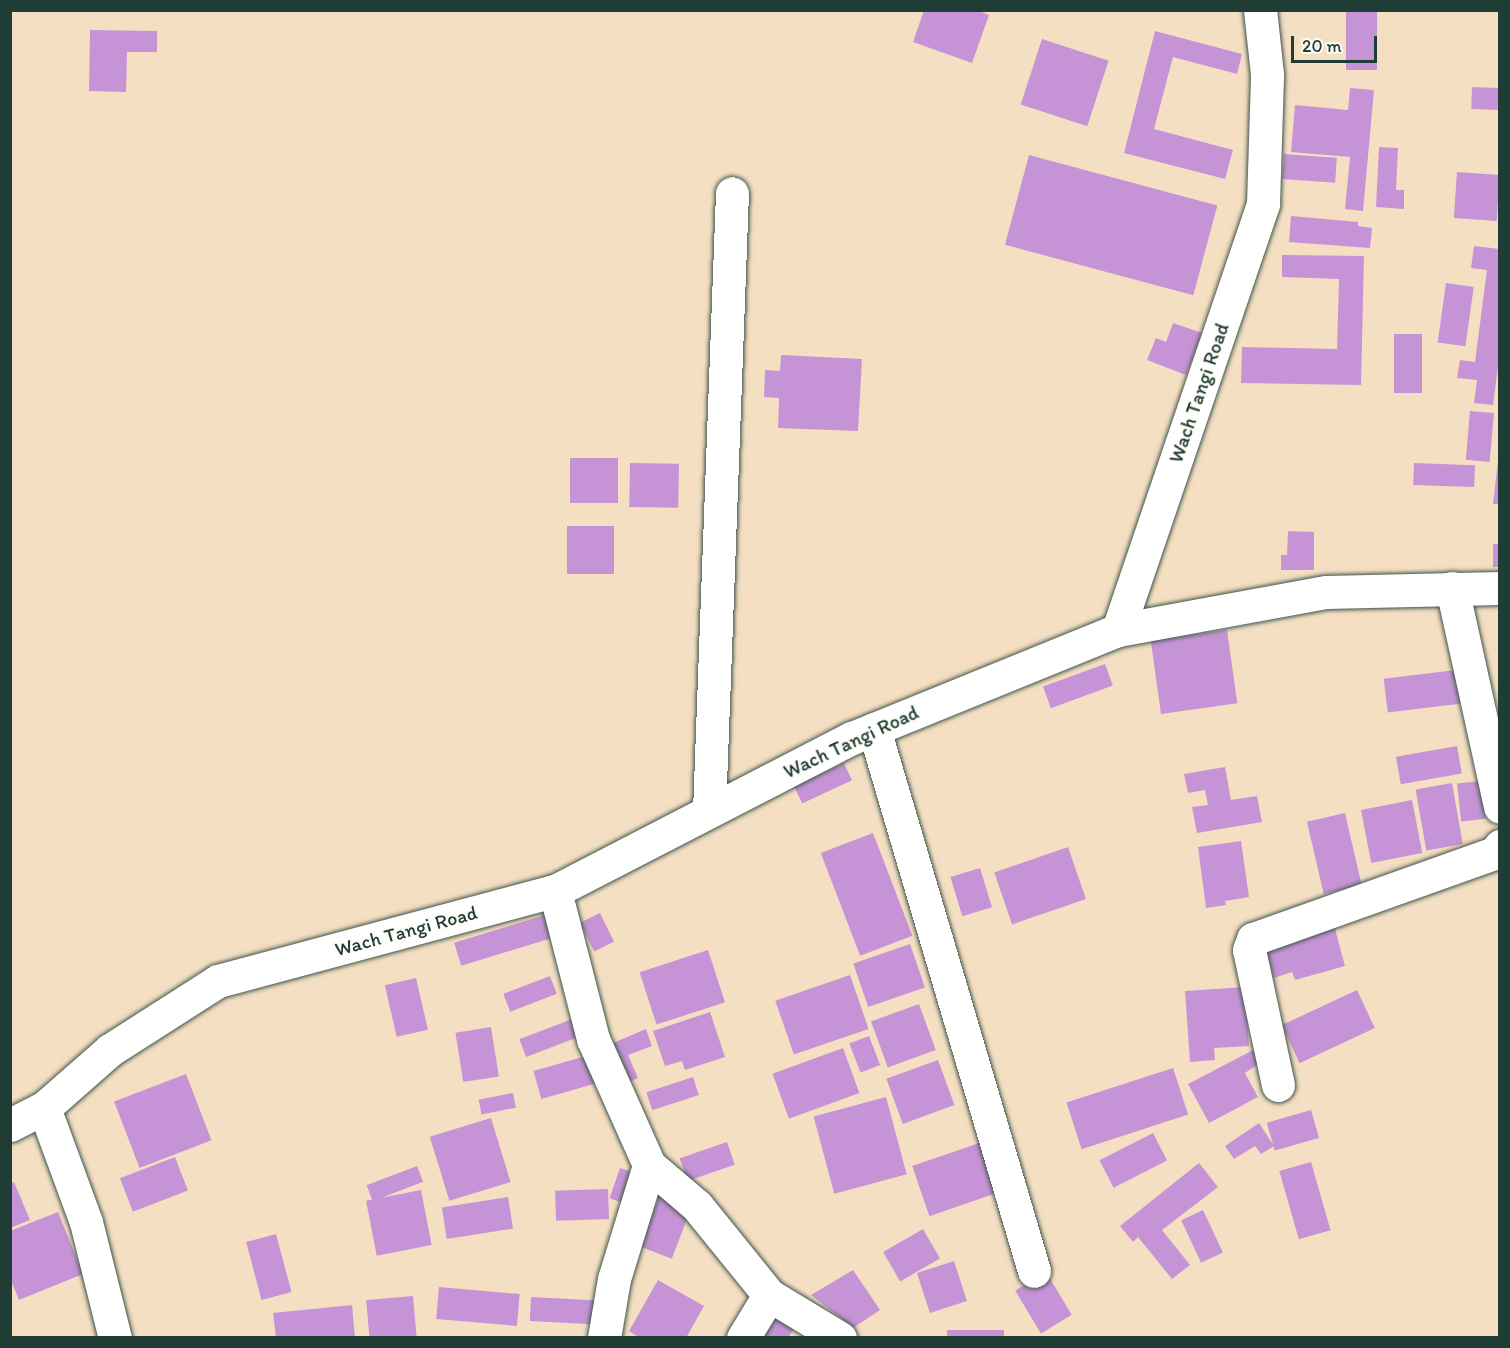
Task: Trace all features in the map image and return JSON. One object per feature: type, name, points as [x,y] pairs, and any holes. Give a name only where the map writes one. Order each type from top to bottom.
[{"type":"street","name":"Wach Tangi Road","points":[[10,1125],[44,1108],[110,1050],[218,981],[555,891],[852,738],[1118,630],[1263,204],[1267,74],[1260,10]]},
{"type":"street","points":[[709,811],[732,193]]},
{"type":"street","points":[[1452,588],[1500,807]]},
{"type":"street","points":[[1118,630],[1326,592],[1500,588]]},
{"type":"street","points":[[874,729],[1034,1271]]},
{"type":"street","points":[[1278,1085],[1249,950],[1253,939],[1495,853],[1500,846]]},
{"type":"street","points":[[555,891],[593,1039],[650,1165],[697,1206],[769,1295],[840,1338]]},
{"type":"street","points":[[44,1108],[86,1222],[115,1338]]},
{"type":"street","points":[[604,1338],[614,1279],[650,1165]]},
{"type":"street","points":[[743,1338],[769,1295]]},
{"type":"building","points":[[924,10],[977,10],[989,15],[972,63],[913,42]]},
{"type":"building","points":[[1346,10],[1377,10],[1377,70],[1346,70]]},
{"type":"building","points":[[90,30],[157,31],[157,52],[127,52],[126,92],[89,91]]},
{"type":"building","points":[[1155,31],[1242,54],[1237,74],[1173,57],[1154,129],[1233,150],[1225,179],[1124,153]]},
{"type":"building","points":[[1042,39],[1109,61],[1087,126],[1021,105]]},
{"type":"building","points":[[1472,87],[1500,88],[1499,110],[1471,109]]},
{"type":"building","points":[[1350,88],[1374,90],[1363,211],[1345,209],[1350,157],[1291,152],[1295,105],[1348,110]]},
{"type":"building","points":[[1379,147],[1398,148],[1396,190],[1404,190],[1404,209],[1376,207]]},
{"type":"building","points":[[1284,154],[1337,158],[1335,183],[1282,179]]},
{"type":"building","points":[[1029,155],[1217,205],[1193,295],[1005,245]]},
{"type":"building","points":[[1457,172],[1500,175],[1497,221],[1454,218]]},
{"type":"building","points":[[1291,216],[1358,222],[1358,226],[1372,228],[1370,248],[1289,242]]},
{"type":"building","points":[[1474,246],[1500,249],[1500,351],[1493,405],[1474,403],[1477,380],[1457,378],[1460,360],[1475,362],[1487,270],[1471,268]]},
{"type":"building","points":[[1282,255],[1364,256],[1361,385],[1241,383],[1242,347],[1337,349],[1339,279],[1282,277]]},
{"type":"building","points":[[1446,283],[1474,287],[1465,346],[1438,342]]},
{"type":"building","points":[[1173,323],[1202,333],[1186,375],[1147,360],[1156,338],[1166,342]]},
{"type":"building","points":[[1394,334],[1422,334],[1422,393],[1394,393]]},
{"type":"building","points":[[781,355],[862,359],[858,431],[778,428],[779,398],[764,397],[765,370],[780,371]]},
{"type":"building","points":[[1470,411],[1494,413],[1490,462],[1466,460]]},
{"type":"building","points":[[570,458],[618,458],[618,503],[570,503]]},
{"type":"building","points":[[1498,461],[1500,461],[1500,504],[1493,504]]},
{"type":"building","points":[[630,463],[679,464],[678,508],[629,507]]},
{"type":"building","points":[[1414,463],[1475,465],[1474,487],[1413,485]]},
{"type":"building","points":[[567,526],[614,526],[614,574],[567,574]]},
{"type":"building","points":[[1288,531],[1314,532],[1314,570],[1281,570],[1281,555],[1287,555]]},
{"type":"building","points":[[1493,544],[1500,544],[1500,567],[1493,567]]},
{"type":"building","points":[[1227,630],[1237,703],[1161,714],[1151,641]]},
{"type":"building","points":[[1105,664],[1113,686],[1051,708],[1043,687]]},
{"type":"building","points":[[1464,669],[1468,703],[1388,713],[1384,679]]},
{"type":"building","points":[[1457,746],[1462,774],[1401,784],[1396,757]]},
{"type":"building","points":[[844,763],[852,780],[802,803],[794,786]]},
{"type":"building","points":[[1225,767],[1231,800],[1257,796],[1262,822],[1197,833],[1192,807],[1208,805],[1205,790],[1188,793],[1184,774]]},
{"type":"building","points":[[1482,781],[1486,819],[1461,821],[1457,784]]},
{"type":"building","points":[[1452,783],[1463,844],[1426,850],[1416,789]]},
{"type":"building","points":[[1412,800],[1422,853],[1371,863],[1361,810]]},
{"type":"building","points":[[1345,813],[1362,885],[1324,894],[1307,822]]},
{"type":"building","points":[[873,833],[912,936],[860,956],[821,853]]},
{"type":"building","points":[[1241,841],[1249,897],[1225,901],[1226,905],[1206,908],[1198,847]]},
{"type":"building","points":[[1068,847],[1086,899],[1012,924],[994,872]]},
{"type":"building","points":[[980,868],[992,907],[962,916],[950,877]]},
{"type":"building","points":[[600,913],[614,942],[594,951],[580,923]]},
{"type":"building","points":[[545,915],[552,938],[461,966],[454,943]]},
{"type":"building","points":[[1334,925],[1345,966],[1295,980],[1292,972],[1274,978],[1264,945]]},
{"type":"building","points":[[910,944],[925,987],[868,1007],[853,964]]},
{"type":"building","points":[[708,950],[725,1002],[657,1025],[640,972]]},
{"type":"building","points":[[850,975],[869,1029],[794,1055],[775,1001]]},
{"type":"building","points":[[550,976],[557,994],[510,1012],[503,994]]},
{"type":"building","points":[[416,978],[428,1030],[397,1037],[385,985]]},
{"type":"building","points":[[1245,987],[1249,1046],[1214,1048],[1215,1060],[1190,1062],[1185,991]]},
{"type":"building","points":[[1357,990],[1375,1028],[1300,1063],[1282,1025]]},
{"type":"building","points":[[919,1004],[936,1050],[888,1067],[871,1021]]},
{"type":"building","points":[[710,1012],[725,1057],[685,1070],[682,1061],[665,1066],[653,1031]]},
{"type":"building","points":[[580,1016],[587,1034],[526,1057],[519,1039]]},
{"type":"building","points":[[491,1027],[499,1076],[463,1082],[455,1033]]},
{"type":"building","points":[[646,1029],[652,1046],[628,1055],[638,1078],[629,1082],[613,1043]]},
{"type":"building","points":[[869,1036],[880,1065],[861,1072],[849,1044]]},
{"type":"building","points":[[1259,1047],[1264,1060],[1245,1073],[1258,1097],[1209,1123],[1188,1084]]},
{"type":"building","points":[[843,1048],[859,1093],[789,1119],[773,1074]]},
{"type":"building","points":[[593,1054],[601,1082],[541,1099],[533,1071]]},
{"type":"building","points":[[938,1060],[954,1105],[903,1124],[886,1079]]},
{"type":"building","points":[[1173,1068],[1188,1115],[1082,1149],[1066,1103]]},
{"type":"building","points":[[186,1074],[211,1140],[140,1168],[114,1102]]},
{"type":"building","points":[[693,1077],[699,1095],[652,1110],[646,1092]]},
{"type":"building","points":[[513,1093],[516,1108],[482,1114],[479,1100]]},
{"type":"building","points":[[886,1097],[907,1174],[834,1194],[814,1116]]},
{"type":"building","points":[[1311,1110],[1319,1138],[1275,1151],[1267,1123]]},
{"type":"building","points":[[491,1118],[511,1182],[449,1201],[430,1137]]},
{"type":"building","points":[[1259,1123],[1274,1146],[1261,1154],[1255,1146],[1234,1159],[1225,1146]]},
{"type":"building","points":[[1153,1133],[1167,1161],[1114,1188],[1100,1160]]},
{"type":"building","points":[[985,1141],[1002,1191],[929,1216],[912,1166]]},
{"type":"building","points":[[727,1142],[735,1165],[688,1181],[680,1158]]},
{"type":"building","points":[[175,1157],[188,1191],[133,1212],[120,1178]]},
{"type":"building","points":[[1311,1162],[1331,1230],[1299,1239],[1279,1171]]},
{"type":"building","points":[[1199,1163],[1218,1187],[1162,1230],[1190,1265],[1172,1279],[1138,1237],[1133,1242],[1120,1226]]},
{"type":"building","points":[[417,1166],[423,1182],[373,1201],[367,1185]]},
{"type":"building","points":[[620,1168],[637,1174],[627,1204],[610,1198]]},
{"type":"building","points":[[14,1182],[30,1220],[10,1228],[10,1184]]},
{"type":"building","points":[[608,1189],[609,1219],[556,1221],[555,1191]]},
{"type":"building","points":[[421,1190],[432,1245],[377,1256],[366,1201]]},
{"type":"building","points":[[508,1197],[513,1229],[447,1239],[442,1207]]},
{"type":"building","points":[[659,1197],[691,1209],[672,1259],[640,1246]]},
{"type":"building","points":[[1203,1210],[1223,1253],[1201,1263],[1181,1220]]},
{"type":"building","points":[[58,1212],[83,1274],[19,1300],[10,1278],[10,1231]]},
{"type":"building","points":[[923,1229],[940,1258],[900,1281],[883,1252]]},
{"type":"building","points":[[276,1234],[292,1292],[262,1300],[246,1242]]},
{"type":"building","points":[[954,1261],[967,1301],[930,1313],[917,1273]]},
{"type":"building","points":[[853,1270],[880,1310],[853,1328],[811,1295]]},
{"type":"building","points":[[1046,1272],[1072,1315],[1041,1333],[1015,1291]]},
{"type":"building","points":[[658,1280],[704,1306],[686,1338],[640,1338],[629,1331]]},
{"type":"building","points":[[439,1287],[520,1294],[517,1326],[436,1319]]},
{"type":"building","points":[[413,1296],[417,1338],[369,1338],[366,1300]]},
{"type":"building","points":[[531,1297],[599,1301],[598,1325],[530,1321]]},
{"type":"building","points":[[352,1305],[355,1338],[276,1338],[273,1313]]},
{"type":"building","points":[[772,1313],[794,1328],[788,1338],[757,1338]]},
{"type":"building","points":[[947,1330],[1004,1330],[1004,1338],[947,1338]]}]
